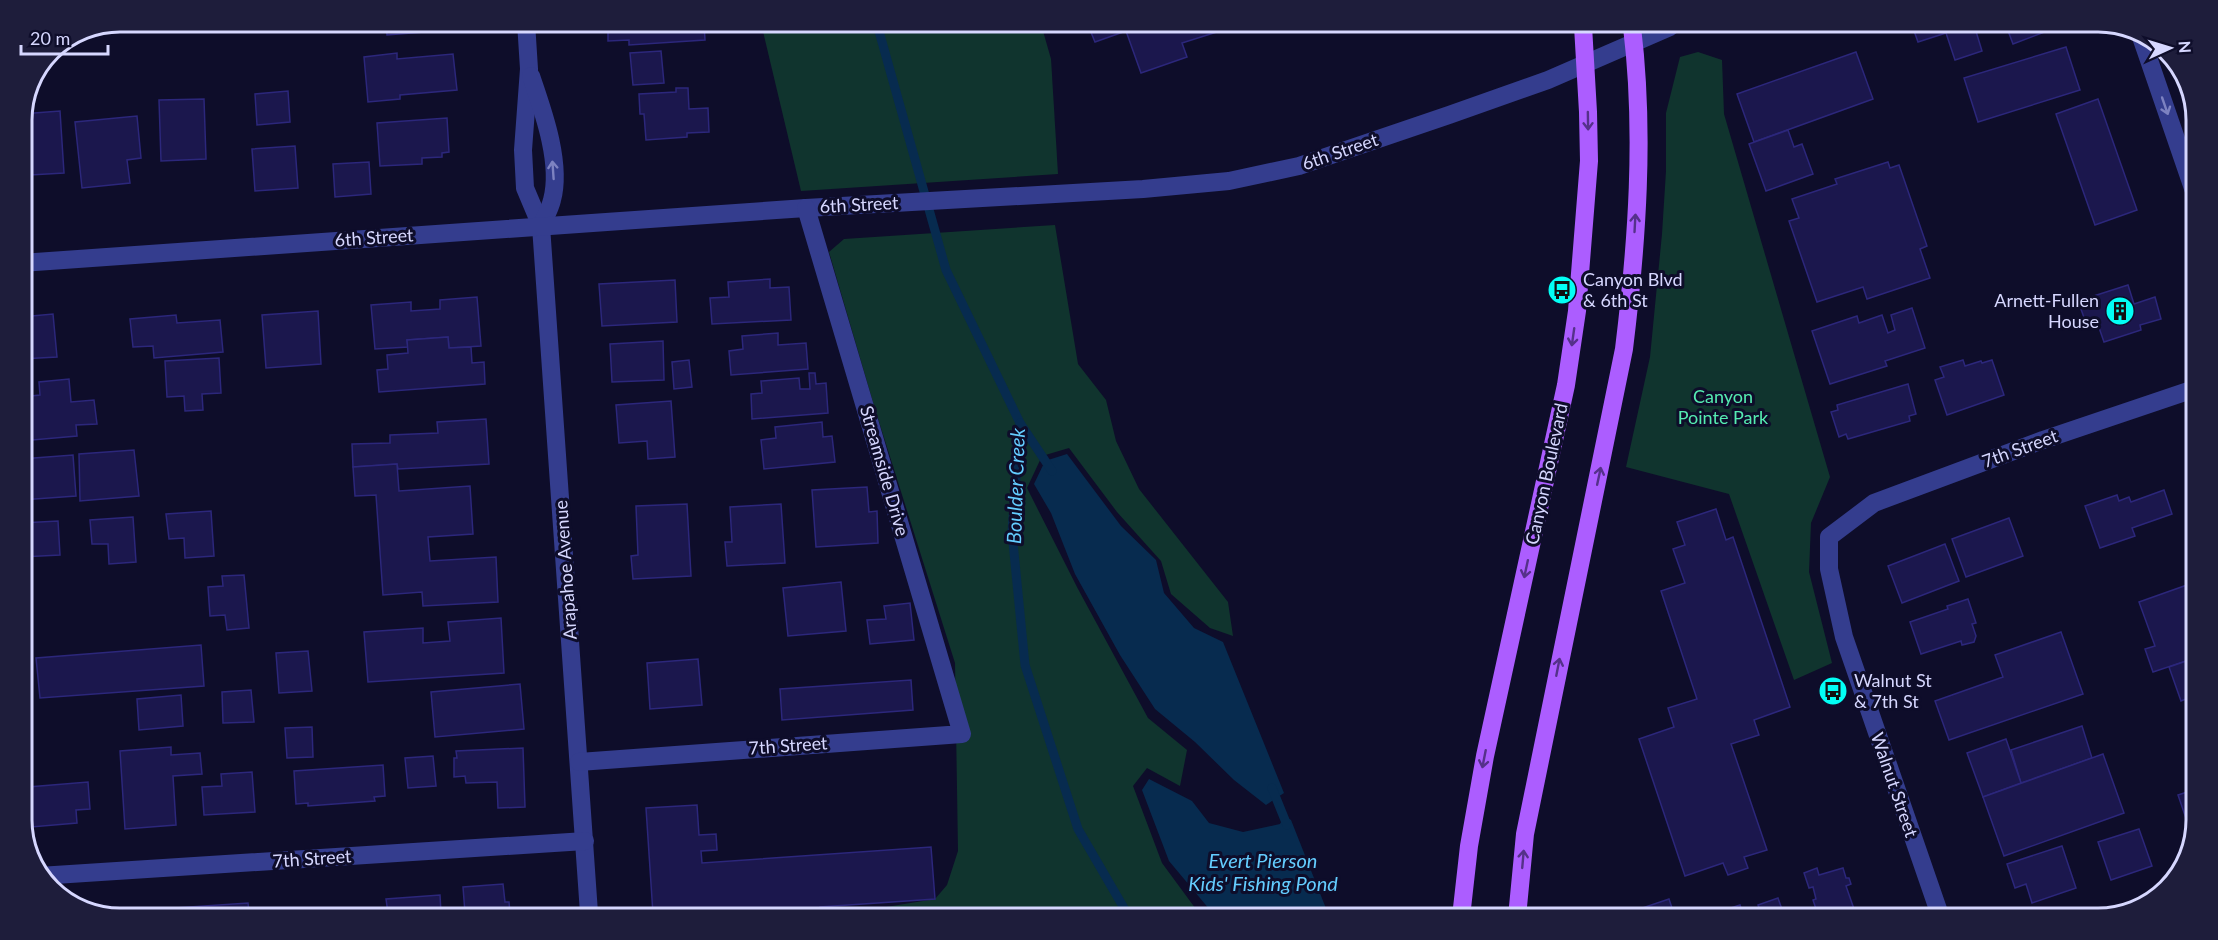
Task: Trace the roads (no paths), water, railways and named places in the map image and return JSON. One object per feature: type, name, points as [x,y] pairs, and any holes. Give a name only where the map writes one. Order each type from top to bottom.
[{"type":"main road","name":"Canyon Boulevard","points":[[1462,908],[1469,846],[1485,756],[1566,385],[1577,311],[1589,161],[1583,32]]},
{"type":"main road","points":[[1518,908],[1525,834],[1624,349],[1632,282],[1637,181],[1637,94],[1633,34]]},
{"type":"street","name":"Arapahoe Avenue","points":[[527,32],[529,69],[523,150],[525,188],[542,226],[590,908]]},
{"type":"street","name":"6th Street","points":[[32,262],[806,208],[1143,189],[1228,181],[1278,172],[1548,80],[1586,63],[1633,34]]},
{"type":"street","points":[[2143,43],[2186,168]]},
{"type":"street","name":"Arapahoe Avenue","points":[[529,69],[549,131],[552,149],[554,191],[542,226]]},
{"type":"street","name":"Streamside Drive","points":[[806,208],[962,734]]},
{"type":"street","name":"7th Street","points":[[1851,521],[1874,504],[1884,500],[2043,440],[2186,392]]},
{"type":"street","name":"Walnut Street","points":[[1851,521],[1829,537],[1829,569],[1844,637],[1938,908]]},
{"type":"street","name":"7th Street","points":[[579,762],[962,734]]},
{"type":"street","name":"7th Street","points":[[51,875],[585,841]]},
{"type":"water","points":[[1067,454],[1121,526],[1156,560],[1164,593],[1194,628],[1223,642],[1284,793],[1266,805],[1234,780],[1195,742],[1155,709],[1120,655],[1075,574],[1051,513],[1034,484],[1045,461]]},
{"type":"water","name":"Evert Pierson Kids' Fishing Pond","points":[[1149,779],[1192,801],[1209,823],[1243,832],[1280,824],[1284,816],[1291,820],[1326,908],[1208,908],[1169,861],[1142,790]]},
{"type":"waterway","name":"Boulder Creek","points":[[879,32],[946,270],[1020,423],[1012,532],[1025,665],[1078,829],[1124,908]]},
{"type":"waterway","points":[[1020,423],[1052,471]]},
{"type":"waterway","points":[[1272,788],[1287,825]]},
{"type":"place","name":"Canyon Blvd & 6th St","points":[[1562,290]]},
{"type":"place","name":"Arnett-Fullen House","points":[[2120,311]]},
{"type":"place","name":"Walnut St & 7th St","points":[[1833,691]]},
{"type":"park label","name":"Canyon Pointe Park","points":[[1723,407]]}]
